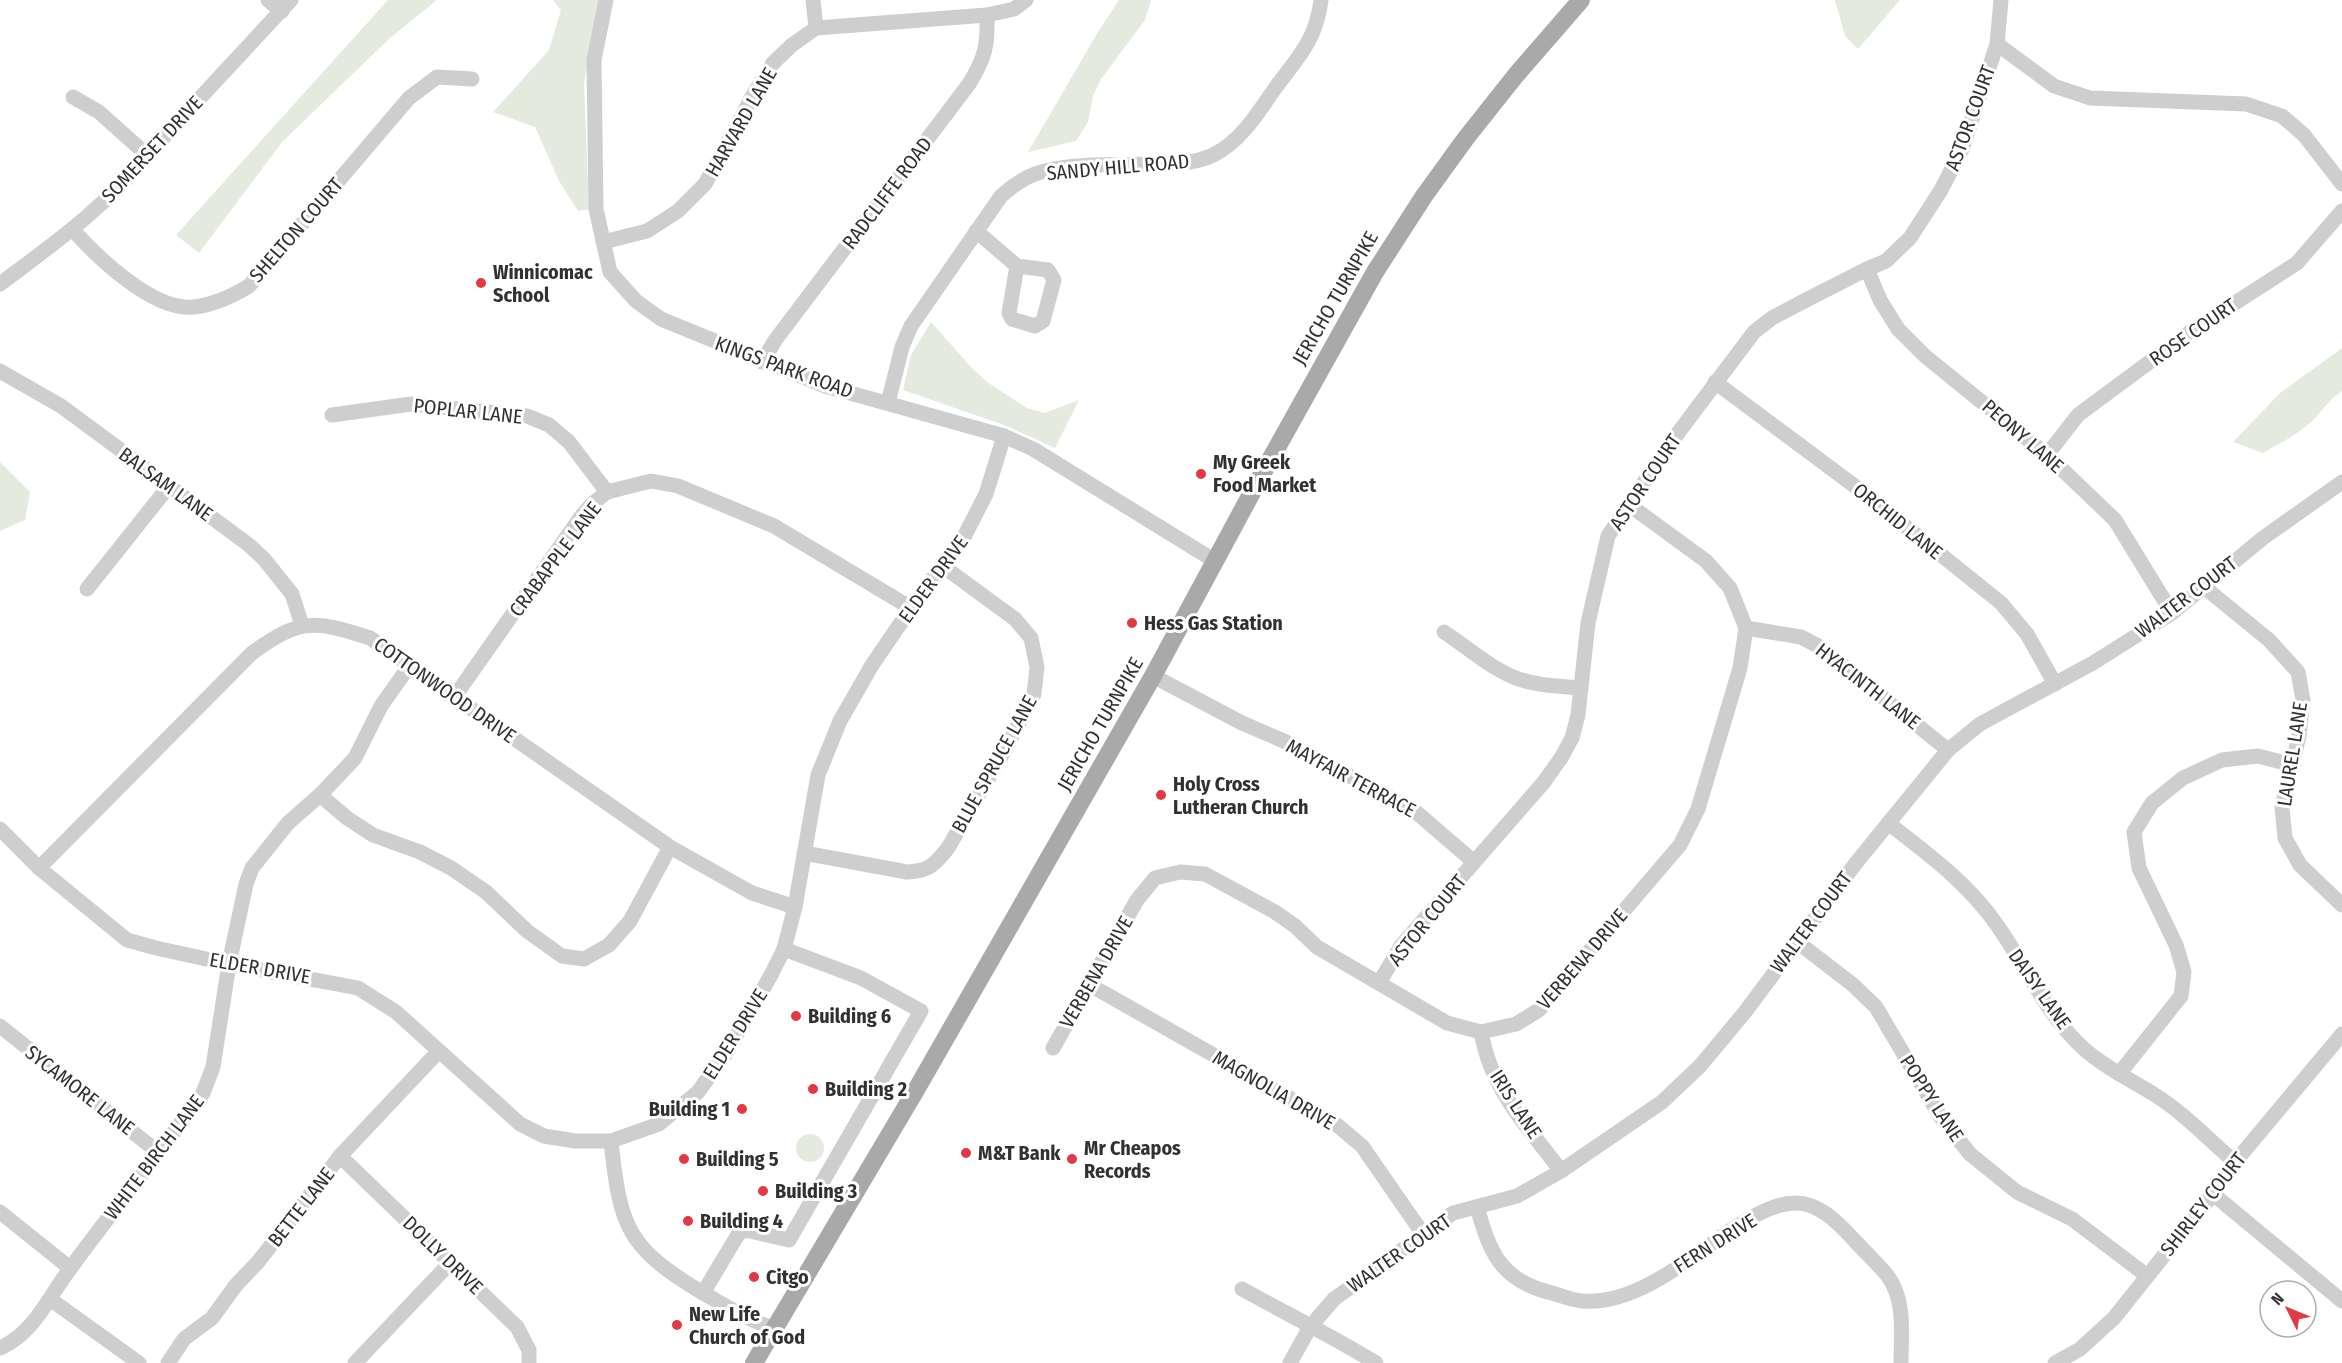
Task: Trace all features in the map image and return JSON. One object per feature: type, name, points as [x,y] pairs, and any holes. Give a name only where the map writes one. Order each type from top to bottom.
[{"type":"main road","name":"JERICHO TURNPIKE","points":[[753,1363],[916,1090],[1153,676],[1350,314],[1390,247],[1487,110],[1581,0]]},
{"type":"street","points":[[268,0],[286,5]]},
{"type":"street","name":"KINGS PARK ROAD","points":[[606,0],[594,60],[596,209],[610,272],[636,301],[661,320],[825,386],[1004,436],[1033,449],[1215,561]]},
{"type":"street","points":[[813,0],[816,28],[987,15],[1014,9],[1026,0]]},
{"type":"street","name":"SANDY HILL ROAD","points":[[888,403],[902,347],[911,326],[1000,196],[1016,183],[1035,174],[1057,168],[1190,162],[1216,154],[1233,142],[1246,128],[1314,34],[1321,0]]},
{"type":"street","name":"ASTOR COURT","points":[[1379,983],[1401,946],[1544,782],[1572,738],[1578,715],[1588,623],[1608,536],[1628,504],[1715,382],[1754,332],[1772,318],[1887,261],[1910,238],[1941,190],[1962,149],[1997,44],[2001,0]]},
{"type":"street","name":"SOMERSET DRIVE","points":[[0,285],[72,229],[128,178],[286,5]]},
{"type":"street","name":"RADCLIFFE ROAD","points":[[762,362],[776,339],[969,84],[983,62],[987,15]]},
{"type":"street","name":"HARVARD LANE","points":[[603,242],[647,231],[678,211],[705,184],[773,63],[792,45],[816,28]]},
{"type":"street","points":[[1997,44],[2054,86],[2090,98],[2246,104],[2282,116],[2304,135],[2342,183]]},
{"type":"street","name":"SHELTON COURT","points":[[72,229],[93,253],[133,284],[160,301],[191,307],[225,300],[249,286],[409,98],[437,76],[472,79]]},
{"type":"street","points":[[73,97],[99,112],[147,155]]},
{"type":"street","name":"ROSE COURT","points":[[2047,455],[2078,415],[2190,332],[2297,263],[2342,211]]},
{"type":"street","points":[[976,231],[1017,266]]},
{"type":"street","name":"PEONY LANE","points":[[1867,269],[1880,300],[1898,329],[1924,356],[2047,455],[2115,520],[2172,613]]},
{"type":"street","name":"BALSAM LANE","points":[[0,371],[61,406],[249,545],[264,559],[292,594],[302,625]]},
{"type":"street","name":"ORCHID LANE","points":[[1715,382],[1864,493],[2001,603],[2027,634],[2055,684]]},
{"type":"street","name":"POPLAR LANE","points":[[332,415],[411,404],[527,416],[549,425],[569,442],[607,492]]},
{"type":"street","name":"ELDER DRIVE","points":[[0,829],[39,868],[127,940],[229,964],[358,988],[396,1012],[520,1124],[544,1136],[575,1141],[611,1141],[659,1124],[698,1092],[733,1042],[784,949],[795,907],[818,776],[840,721],[872,665],[965,535],[986,494],[1004,436]]},
{"type":"street","name":"CRABAPPLE LANE","points":[[455,696],[592,504],[607,492],[651,481],[678,486],[774,526],[911,608]]},
{"type":"street","name":"WALTER COURT","points":[[1290,1363],[1310,1327],[1334,1299],[1423,1234],[1453,1213],[1517,1196],[1561,1171],[1662,1102],[1700,1066],[1745,1012],[1796,941],[1948,750],[1980,724],[2093,663],[2172,613],[2263,538],[2342,482]]},
{"type":"street","points":[[87,589],[169,486]]},
{"type":"street","points":[[1628,504],[1706,561],[1730,588],[1746,628]]},
{"type":"street","name":"BLUE SPRUCE LANE","points":[[804,853],[908,872],[923,871],[936,863],[948,848],[1034,694],[1037,667],[1031,638],[1015,619],[944,567]]},
{"type":"street","name":"LAUREL LANE","points":[[2204,587],[2270,639],[2298,672],[2303,700],[2299,735],[2282,807],[2285,838],[2300,865],[2342,905]]},
{"type":"street","name":"COTTONWOOD DRIVE","points":[[39,868],[252,653],[277,635],[302,625],[337,627],[370,638],[670,847],[752,893],[795,907]]},
{"type":"street","name":"HYACINTH LANE","points":[[1746,628],[1801,637],[1820,647],[1948,750]]},
{"type":"street","name":"VERBENA DRIVE","points":[[1053,1048],[1137,900],[1155,878],[1180,872],[1205,874],[1275,912],[1295,926],[1317,947],[1448,1023],[1481,1032],[1516,1024],[1539,1010],[1680,845],[1698,809],[1720,740],[1740,668],[1746,628]]},
{"type":"street","points":[[1444,632],[1515,678],[1546,685],[1581,688]]},
{"type":"street","name":"WHITE BIRCH LANE","points":[[0,1348],[16,1339],[32,1323],[70,1268],[203,1093],[213,1067],[229,964],[246,884],[252,868],[288,823],[320,795],[355,758],[381,706],[410,664]]},
{"type":"street","name":"MAYFAIR TERRACE","points":[[1153,676],[1242,723],[1286,742],[1416,812],[1474,862]]},
{"type":"street","points":[[2119,1074],[2181,996],[2184,972],[2176,945],[2139,868],[2134,832],[2152,803],[2183,778],[2222,760],[2258,756],[2293,765]]},
{"type":"street","points":[[320,795],[347,818],[373,835],[420,852],[451,868],[486,892],[527,931],[562,956],[584,959],[609,945],[630,921],[670,847]]},
{"type":"street","name":"DAISY LANE","points":[[1888,823],[1943,865],[1968,889],[1997,925],[2047,1007],[2083,1048],[2119,1074],[2157,1096],[2235,1162]]},
{"type":"street","name":"POPPY LANE","points":[[1796,941],[1852,984],[1876,1007],[1940,1116],[1970,1154],[2017,1192],[2072,1219],[2146,1275]]},
{"type":"street","points":[[703,1293],[739,1233],[746,1230],[789,1240],[921,1011],[861,978],[784,949]]},
{"type":"street","name":"MAGNOLIA DRIVE","points":[[1090,985],[1337,1125],[1362,1146],[1423,1234]]},
{"type":"street","name":"SYCAMORE LANE","points":[[0,1026],[159,1153]]},
{"type":"street","name":"IRIS LANE","points":[[1481,1032],[1486,1054],[1496,1078],[1514,1107],[1561,1171]]},
{"type":"street","name":"SHIRLEY COURT","points":[[2055,1363],[2080,1349],[2114,1318],[2146,1275],[2213,1194],[2235,1162],[2342,1034]]},
{"type":"street","name":"BETTE LANE","points":[[168,1363],[184,1339],[212,1318],[340,1156],[438,1052]]},
{"type":"street","points":[[611,1141],[621,1205],[635,1241],[669,1273],[754,1322],[773,1328]]},
{"type":"street","name":"DOLLY DRIVE","points":[[340,1156],[517,1327],[529,1350],[529,1363]]},
{"type":"street","points":[[2213,1194],[2342,1301]]},
{"type":"street","name":"FERN DRIVE","points":[[1477,1207],[1487,1243],[1502,1266],[1522,1283],[1583,1301],[1624,1296],[1663,1276],[1744,1221],[1771,1209],[1794,1203],[1820,1209],[1845,1231],[1888,1276],[1900,1302],[1901,1363]]},
{"type":"street","points":[[0,1212],[70,1268]]},
{"type":"street","points":[[355,1363],[450,1263]]},
{"type":"street","points":[[1242,1289],[1376,1363]]},
{"type":"street","points":[[50,1299],[138,1363]]},
{"type":"shaded area","points":[[388,0],[437,0],[390,38],[282,142],[199,253],[176,235]]},
{"type":"shaded area","points":[[553,0],[599,0],[584,84],[589,209],[578,211],[559,181],[535,127],[493,112],[549,50],[561,10]]},
{"type":"shaded area","points":[[1119,0],[1151,0],[1145,20],[1101,79],[1093,96],[1088,122],[1076,141],[1028,152],[1098,32]]},
{"type":"shaded area","points":[[1835,0],[1900,0],[1858,49],[1845,36]]},
{"type":"shaded area","points":[[931,322],[987,382],[1027,408],[1045,413],[1079,400],[1055,448],[1007,426],[903,390],[911,355]]},
{"type":"shaded area","points":[[2342,348],[2342,391],[2306,427],[2263,453],[2233,442],[2280,393]]},
{"type":"shaded area","points":[[0,462],[30,492],[25,520],[0,531]]},
{"type":"shaded area","points":[[810,1134],[820,1138],[824,1148],[820,1158],[810,1162],[800,1158],[796,1148],[800,1138]]},
{"type":"place","name":"Winnicomac School","points":[[481,283]]},
{"type":"place","name":"My Greek Food Market","points":[[1201,474]]},
{"type":"place","name":"Hess Gas Station","points":[[1132,623]]},
{"type":"place","name":"Holy Cross Lutheran Church","points":[[1161,795]]},
{"type":"place","name":"Building 6","points":[[796,1016]]},
{"type":"place","name":"Building 2","points":[[813,1089]]},
{"type":"place","name":"Building 1","points":[[742,1109]]},
{"type":"place","name":"M&T Bank","points":[[966,1153]]},
{"type":"place","name":"Building 5","points":[[684,1159]]},
{"type":"place","name":"Mr Cheapos Records","points":[[1072,1159]]},
{"type":"place","name":"Building 3","points":[[763,1191]]},
{"type":"place","name":"Building 4","points":[[688,1221]]},
{"type":"place","name":"Citgo","points":[[754,1277]]},
{"type":"place","name":"New Life Church of God","points":[[677,1325]]}]
